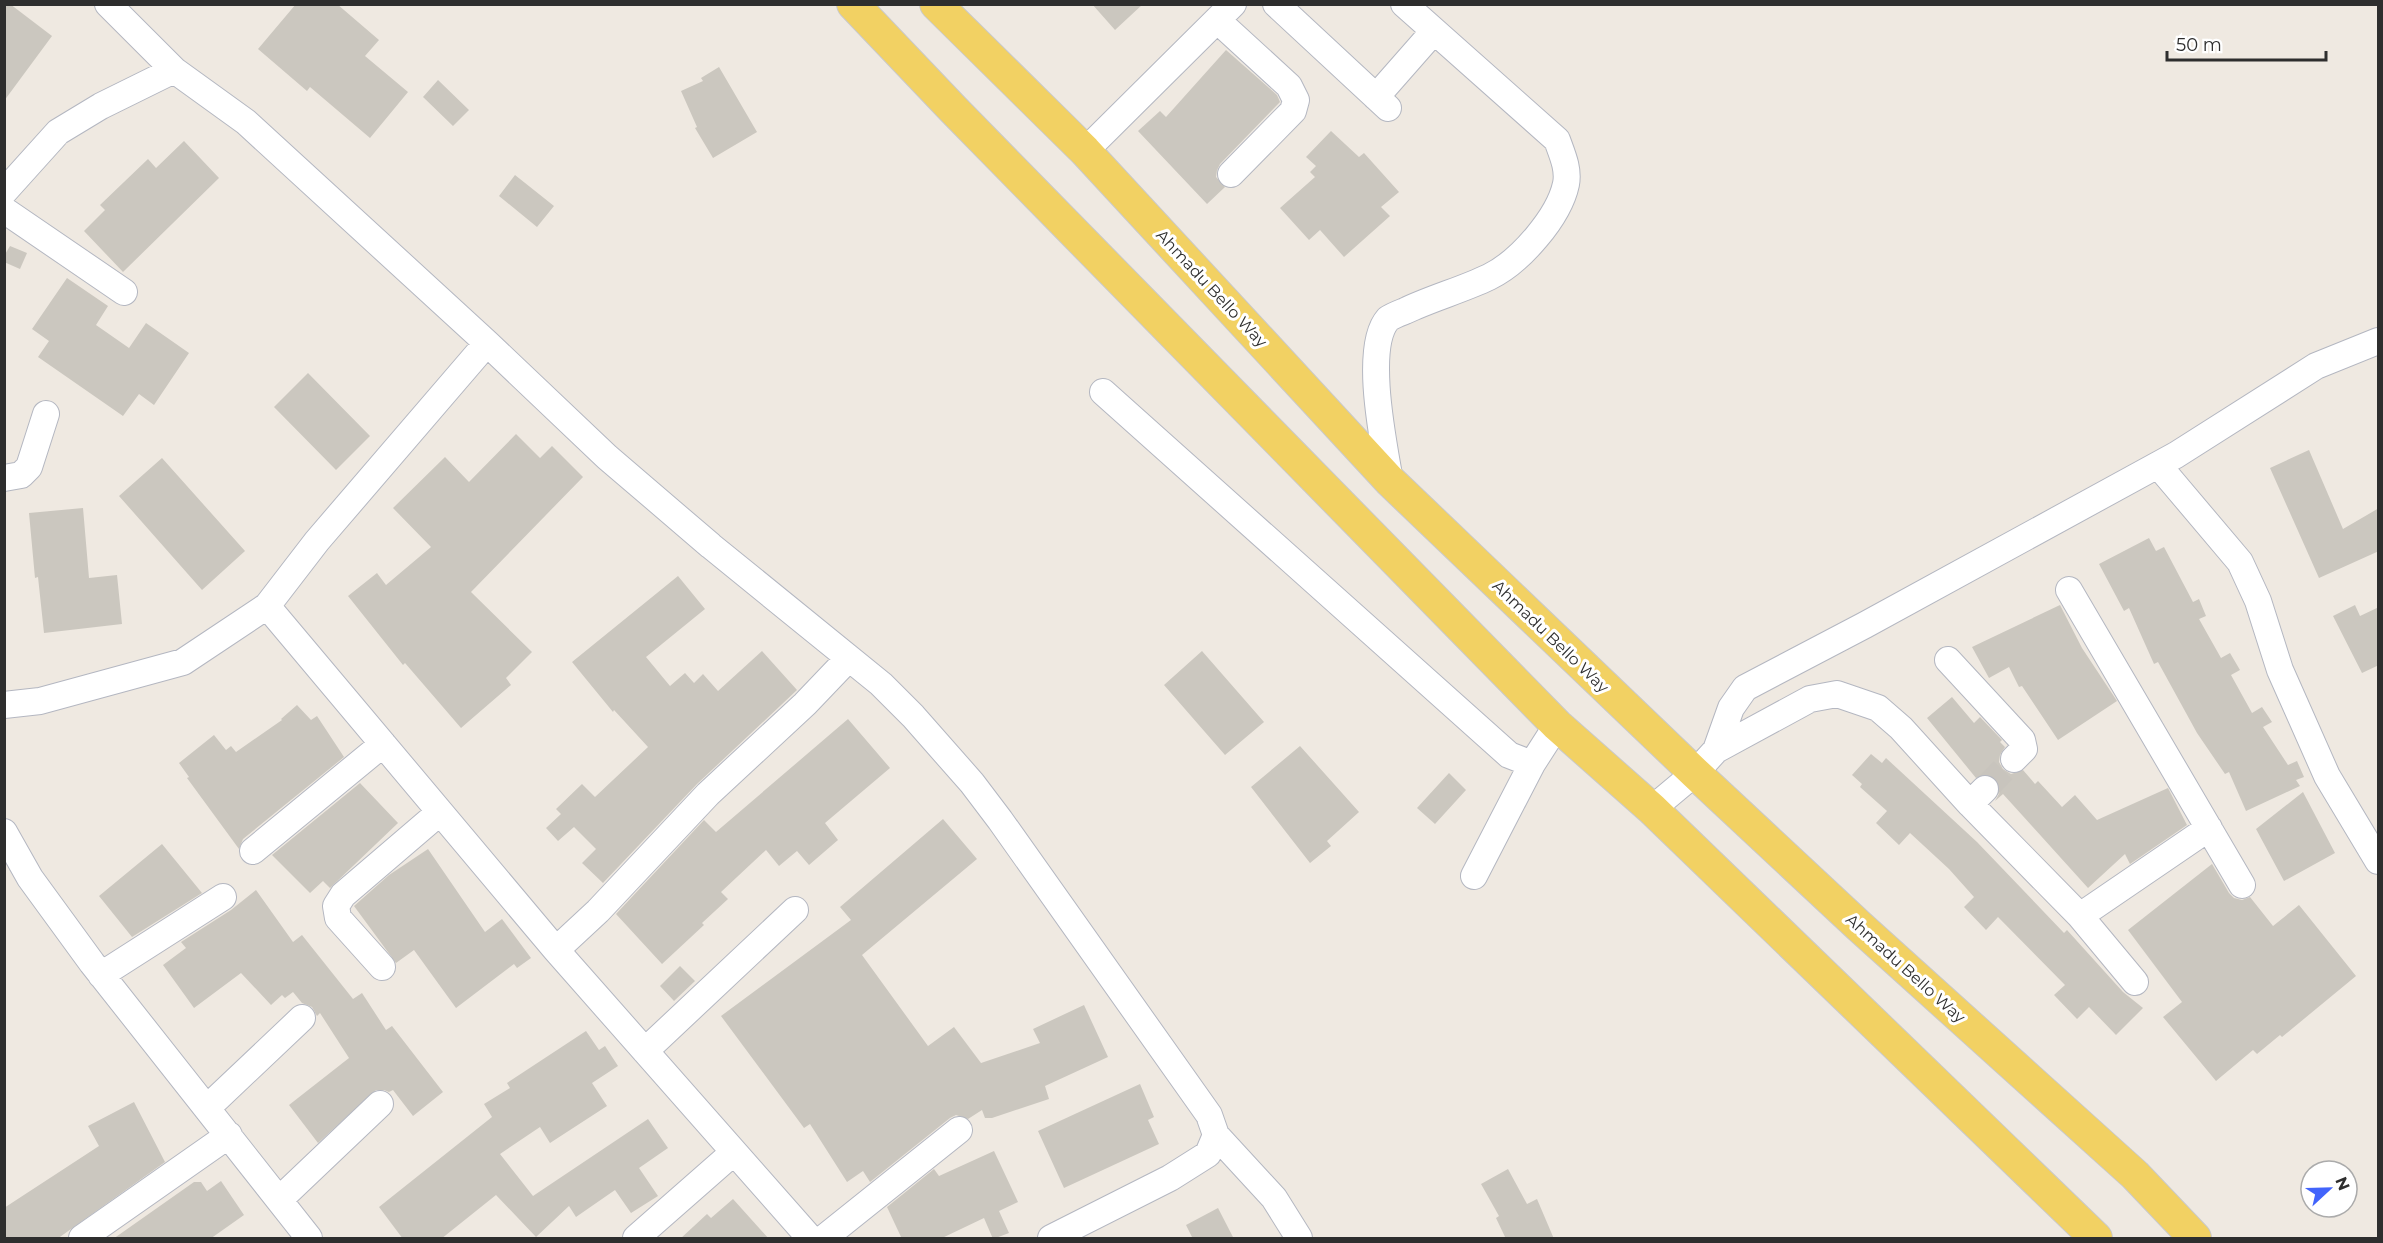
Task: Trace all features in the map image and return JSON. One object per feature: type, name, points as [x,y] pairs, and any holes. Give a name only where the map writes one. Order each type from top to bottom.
[{"type":"main road","points":[[854,4],[969,126],[1557,724],[1652,809],[2096,1239]]},
{"type":"main road","name":"Ahmadu Bello Way","points":[[936,4],[1085,151],[1390,481],[1695,773],[1859,926],[2135,1175],[2195,1239]]},
{"type":"street","points":[[108,4],[174,70],[246,122],[487,343],[607,457],[848,659],[881,684],[897,700],[972,783],[1209,1115],[1216,1136],[1274,1198],[1299,1239]]},
{"type":"street","points":[[1276,4],[1382,102],[1434,32]]},
{"type":"street","points":[[1390,481],[1377,401],[1378,343],[1388,319],[1426,301],[1491,276],[1529,247],[1552,218],[1566,183],[1565,163],[1557,140],[1404,4]]},
{"type":"street","points":[[1085,151],[1225,12],[1289,86],[1296,100],[1293,111],[1231,174]]},
{"type":"street","points":[[4,192],[58,132],[101,106],[174,70]]},
{"type":"street","points":[[4,210],[124,292]]},
{"type":"street","points":[[1716,750],[1731,708],[1745,688],[2158,465],[2316,366],[2379,341]]},
{"type":"street","points":[[4,705],[40,701],[183,662],[267,606],[317,541],[487,343]]},
{"type":"street","points":[[1103,392],[1509,755],[1532,764]]},
{"type":"street","points":[[4,478],[21,476],[29,467],[46,414]]},
{"type":"street","points":[[2158,465],[2240,562],[2258,601],[2280,670],[2327,776],[2379,861]]},
{"type":"street","points":[[2069,590],[2242,885]]},
{"type":"street","points":[[267,606],[556,950],[810,1239]]},
{"type":"street","points":[[556,950],[598,912],[708,794],[798,711],[848,659]]},
{"type":"street","points":[[1948,660],[2022,740],[2024,749],[2014,759]]},
{"type":"street","points":[[1652,809],[1695,773],[1716,750],[1810,699],[1837,694],[1878,708],[1977,796],[2135,982]]},
{"type":"street","points":[[1474,876],[1532,764],[1557,724]]},
{"type":"street","points":[[253,851],[383,744]]},
{"type":"street","points":[[382,967],[338,918],[336,906],[343,895],[440,812]]},
{"type":"street","points":[[2080,916],[2209,828]]},
{"type":"street","points":[[4,832],[30,878],[101,975],[309,1239]]},
{"type":"street","points":[[101,975],[223,897]]},
{"type":"street","points":[[645,1051],[795,910]]},
{"type":"street","points":[[207,1108],[302,1018]]},
{"type":"street","points":[[279,1200],[380,1104]]},
{"type":"street","points":[[824,1239],[959,1130]]},
{"type":"street","points":[[82,1239],[229,1135]]},
{"type":"street","points":[[1051,1239],[1170,1178],[1208,1154],[1216,1136]]},
{"type":"street","points":[[636,1239],[734,1152]]},
{"type":"building","points":[[4,4],[10,4],[52,36],[4,101]]},
{"type":"building","points":[[296,4],[337,4],[379,40],[365,56],[408,92],[370,138],[310,87],[307,91],[258,49]]},
{"type":"building","points":[[1092,4],[1143,4],[1115,30]]},
{"type":"building","points":[[1226,50],[1277,95],[1280,102],[1220,164],[1216,177],[1225,187],[1207,204],[1138,131],[1160,111],[1166,117]]},
{"type":"building","points":[[719,67],[757,132],[713,158],[695,128],[697,127],[681,91],[703,81],[701,78]]},
{"type":"building","points":[[438,80],[469,110],[453,126],[423,97]]},
{"type":"building","points":[[1331,131],[1359,157],[1364,153],[1399,192],[1381,207],[1390,216],[1344,257],[1320,230],[1309,240],[1280,208],[1315,177],[1310,172],[1316,166],[1306,157]]},
{"type":"building","points":[[184,141],[219,178],[123,272],[84,231],[105,210],[100,205],[148,159],[156,168]]},
{"type":"building","points":[[515,175],[554,206],[537,227],[499,196]]},
{"type":"building","points":[[10,246],[27,253],[20,269],[4,262],[4,256]]},
{"type":"building","points":[[67,278],[108,306],[96,325],[129,348],[146,323],[189,353],[154,405],[139,394],[123,416],[38,357],[49,341],[32,329]]},
{"type":"building","points":[[308,373],[370,436],[336,470],[274,407]]},
{"type":"building","points":[[516,434],[540,458],[552,446],[583,477],[471,592],[532,652],[506,678],[511,685],[461,728],[405,663],[403,665],[348,596],[377,573],[386,585],[431,547],[393,508],[445,457],[469,482]]},
{"type":"building","points":[[2309,450],[2343,529],[2379,508],[2379,551],[2319,578],[2270,468]]},
{"type":"building","points":[[162,458],[245,551],[202,590],[119,496]]},
{"type":"building","points":[[83,508],[89,578],[117,575],[122,624],[44,633],[38,577],[35,578],[29,513]]},
{"type":"building","points":[[2149,538],[2156,551],[2164,547],[2193,602],[2199,599],[2206,616],[2199,619],[2221,658],[2230,653],[2240,670],[2231,675],[2252,713],[2262,707],[2272,722],[2263,727],[2288,765],[2297,761],[2304,777],[2296,780],[2300,786],[2246,811],[2229,772],[2225,774],[2197,733],[2158,662],[2154,664],[2129,608],[2124,611],[2099,564]]},
{"type":"building","points":[[678,576],[705,609],[646,657],[670,686],[685,673],[694,683],[703,674],[718,691],[762,651],[797,690],[697,784],[603,883],[582,863],[596,849],[574,827],[558,841],[546,828],[561,814],[556,809],[582,784],[595,797],[648,747],[614,710],[613,712],[572,662]]},
{"type":"building","points":[[2060,605],[2082,648],[2117,701],[2058,740],[2022,686],[2019,687],[2009,667],[1989,678],[1972,647]]},
{"type":"building","points":[[2355,605],[2360,616],[2379,607],[2379,665],[2362,673],[2333,616]]},
{"type":"building","points":[[1202,651],[1264,722],[1225,755],[1164,685]]},
{"type":"building","points":[[1952,697],[1974,723],[1980,717],[2002,740],[2000,742],[2005,747],[1999,762],[2003,769],[2011,774],[2023,770],[2035,784],[2038,781],[2062,807],[2075,795],[2097,820],[2168,788],[2187,825],[2130,864],[2125,854],[2088,888],[2003,794],[1995,801],[2000,792],[1996,779],[1988,774],[1976,778],[1927,718]]},
{"type":"building","points":[[297,705],[311,720],[317,716],[344,757],[243,839],[239,849],[187,778],[189,777],[179,763],[214,735],[226,750],[231,746],[236,752],[282,720]]},
{"type":"building","points":[[848,719],[890,768],[825,823],[838,840],[809,865],[797,851],[779,866],[766,850],[721,892],[728,899],[662,964],[616,914],[704,820],[716,832]]},
{"type":"building","points":[[1300,746],[1359,812],[1327,841],[1331,846],[1310,863],[1251,787]]},
{"type":"building","points":[[1871,754],[1882,763],[1886,758],[1977,842],[2064,933],[2067,930],[2123,992],[2143,1008],[2116,1035],[2089,1007],[2077,1019],[2054,995],[2065,985],[1998,917],[1986,930],[1964,907],[1974,897],[1949,869],[1910,833],[1899,845],[1876,823],[1887,811],[1860,787],[1862,784],[1852,775]]},
{"type":"building","points":[[1449,773],[1466,790],[1435,824],[1417,808]]},
{"type":"building","points":[[360,783],[398,823],[330,888],[323,881],[310,893],[272,855]]},
{"type":"building","points":[[2303,792],[2335,853],[2284,881],[2256,829]]},
{"type":"building","points":[[943,819],[977,859],[862,955],[928,1046],[954,1027],[981,1063],[1040,1043],[1033,1029],[1084,1005],[1108,1057],[1045,1086],[1049,1099],[992,1118],[985,1118],[982,1110],[968,1119],[956,1115],[870,1182],[863,1171],[847,1182],[810,1124],[804,1128],[721,1016],[851,920],[840,907]]},
{"type":"building","points":[[162,844],[202,893],[132,937],[99,896]]},
{"type":"building","points":[[428,849],[485,932],[502,919],[531,958],[517,968],[514,964],[456,1008],[414,950],[396,963],[354,906],[389,875]]},
{"type":"building","points":[[2212,864],[2229,893],[2234,898],[2242,900],[2250,897],[2273,926],[2299,905],[2356,976],[2282,1037],[2280,1035],[2257,1054],[2253,1050],[2216,1081],[2163,1017],[2182,1002],[2128,930]]},
{"type":"building","points":[[256,890],[293,942],[302,935],[353,999],[362,993],[386,1030],[392,1026],[443,1092],[413,1116],[393,1090],[389,1092],[376,1090],[318,1143],[289,1105],[349,1058],[320,1013],[317,1016],[312,1007],[302,1003],[293,992],[285,998],[282,995],[271,1005],[241,973],[194,1008],[163,965],[186,948],[181,942],[231,910]]},
{"type":"building","points":[[680,966],[695,981],[674,1001],[660,986]]},
{"type":"building","points":[[586,1031],[599,1050],[605,1046],[618,1066],[592,1083],[607,1106],[550,1143],[540,1127],[500,1154],[533,1196],[648,1119],[668,1148],[639,1168],[658,1196],[631,1213],[615,1190],[576,1217],[569,1206],[536,1237],[496,1195],[441,1239],[403,1239],[379,1207],[492,1117],[484,1104],[510,1088],[507,1083]]},
{"type":"building","points":[[1140,1084],[1154,1117],[1148,1120],[1159,1144],[1064,1188],[1038,1131]]},
{"type":"building","points":[[134,1102],[165,1162],[57,1239],[4,1239],[4,1208],[99,1146],[88,1126]]},
{"type":"building","points":[[994,1151],[1018,1202],[999,1211],[1009,1233],[993,1239],[984,1218],[940,1239],[902,1239],[887,1207],[934,1169],[939,1176]]},
{"type":"building","points":[[1508,1169],[1527,1204],[1537,1199],[1554,1239],[1506,1239],[1496,1218],[1499,1216],[1481,1184]]},
{"type":"building","points":[[221,1181],[244,1215],[210,1239],[113,1239],[194,1182],[201,1182],[207,1191]]},
{"type":"building","points":[[733,1199],[769,1239],[680,1239],[707,1214],[711,1218]]},
{"type":"building","points":[[1218,1208],[1234,1239],[1193,1239],[1186,1225]]},
{"type":"tunnel","points":[[1985,789],[2014,759]]}]
